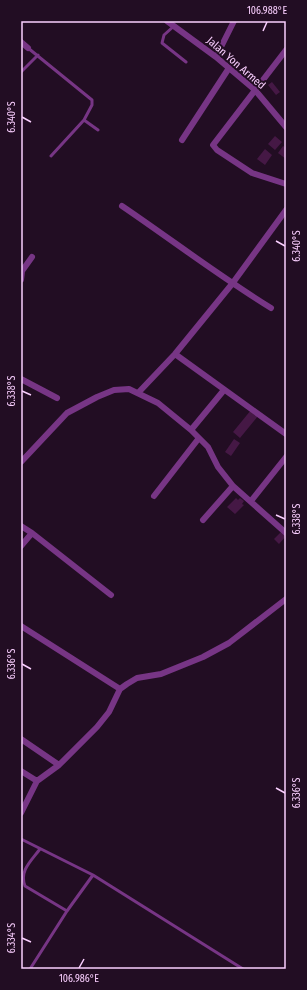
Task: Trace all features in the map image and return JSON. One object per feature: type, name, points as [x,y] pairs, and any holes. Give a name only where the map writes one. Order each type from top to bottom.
[{"type":"street","name":"Jalan Yon Armed","points":[[168,21],[216,57],[255,90],[286,127]]},
{"type":"street","points":[[216,57],[234,21]]},
{"type":"street","points":[[21,42],[28,48]]},
{"type":"street","points":[[286,50],[213,145],[217,150],[252,173],[286,184]]},
{"type":"street","points":[[182,140],[229,68]]},
{"type":"street","points":[[122,206],[174,241],[232,284],[271,308]]},
{"type":"street","points":[[138,393],[175,354],[232,284],[286,210]]},
{"type":"street","points":[[21,280],[23,270],[32,257]]},
{"type":"street","points":[[175,354],[286,434]]},
{"type":"street","points":[[21,379],[57,398]]},
{"type":"street","points":[[21,462],[67,413],[114,390],[129,389],[158,403],[191,430],[208,447],[218,467],[232,486],[286,533]]},
{"type":"street","points":[[191,430],[224,390]]},
{"type":"street","points":[[154,496],[199,438]]},
{"type":"street","points":[[251,501],[286,457]]},
{"type":"street","points":[[203,520],[232,486]]},
{"type":"street","points":[[281,528],[286,522]]},
{"type":"street","points":[[21,526],[111,594]]},
{"type":"street","points":[[21,546],[32,533]]},
{"type":"street","points":[[21,813],[37,781],[59,765],[101,722],[109,712],[120,690],[137,678],[161,674],[203,657],[229,643],[286,599]]},
{"type":"street","points":[[21,626],[120,690]]},
{"type":"street","points":[[21,739],[59,765]]},
{"type":"street","points":[[21,771],[37,781]]},
{"type":"lane","points":[[174,25],[164,35],[162,43],[186,62]]},
{"type":"lane","points":[[28,48],[92,100],[92,105],[84,120],[52,156]]},
{"type":"lane","points":[[21,72],[38,55]]},
{"type":"lane","points":[[84,120],[98,130]]},
{"type":"lane","points":[[21,839],[93,875],[243,969]]},
{"type":"lane","points":[[40,849],[23,872],[23,879],[26,886],[67,911]]},
{"type":"lane","points":[[30,969],[67,911],[93,875]]},
{"type":"building","points":[[272,82],[280,92],[276,95],[268,85]]},
{"type":"building","points":[[275,136],[282,142],[275,150],[268,144]]},
{"type":"building","points":[[283,146],[286,148],[286,159],[278,153]]},
{"type":"building","points":[[265,149],[272,155],[265,165],[257,159]]},
{"type":"building","points":[[251,410],[258,416],[240,438],[233,432]]},
{"type":"building","points":[[234,439],[240,443],[231,456],[225,452]]},
{"type":"building","points":[[236,498],[238,500],[240,498],[244,501],[242,504],[244,505],[235,514],[227,507]]},
{"type":"building","points":[[282,531],[286,536],[279,544],[274,539]]}]
